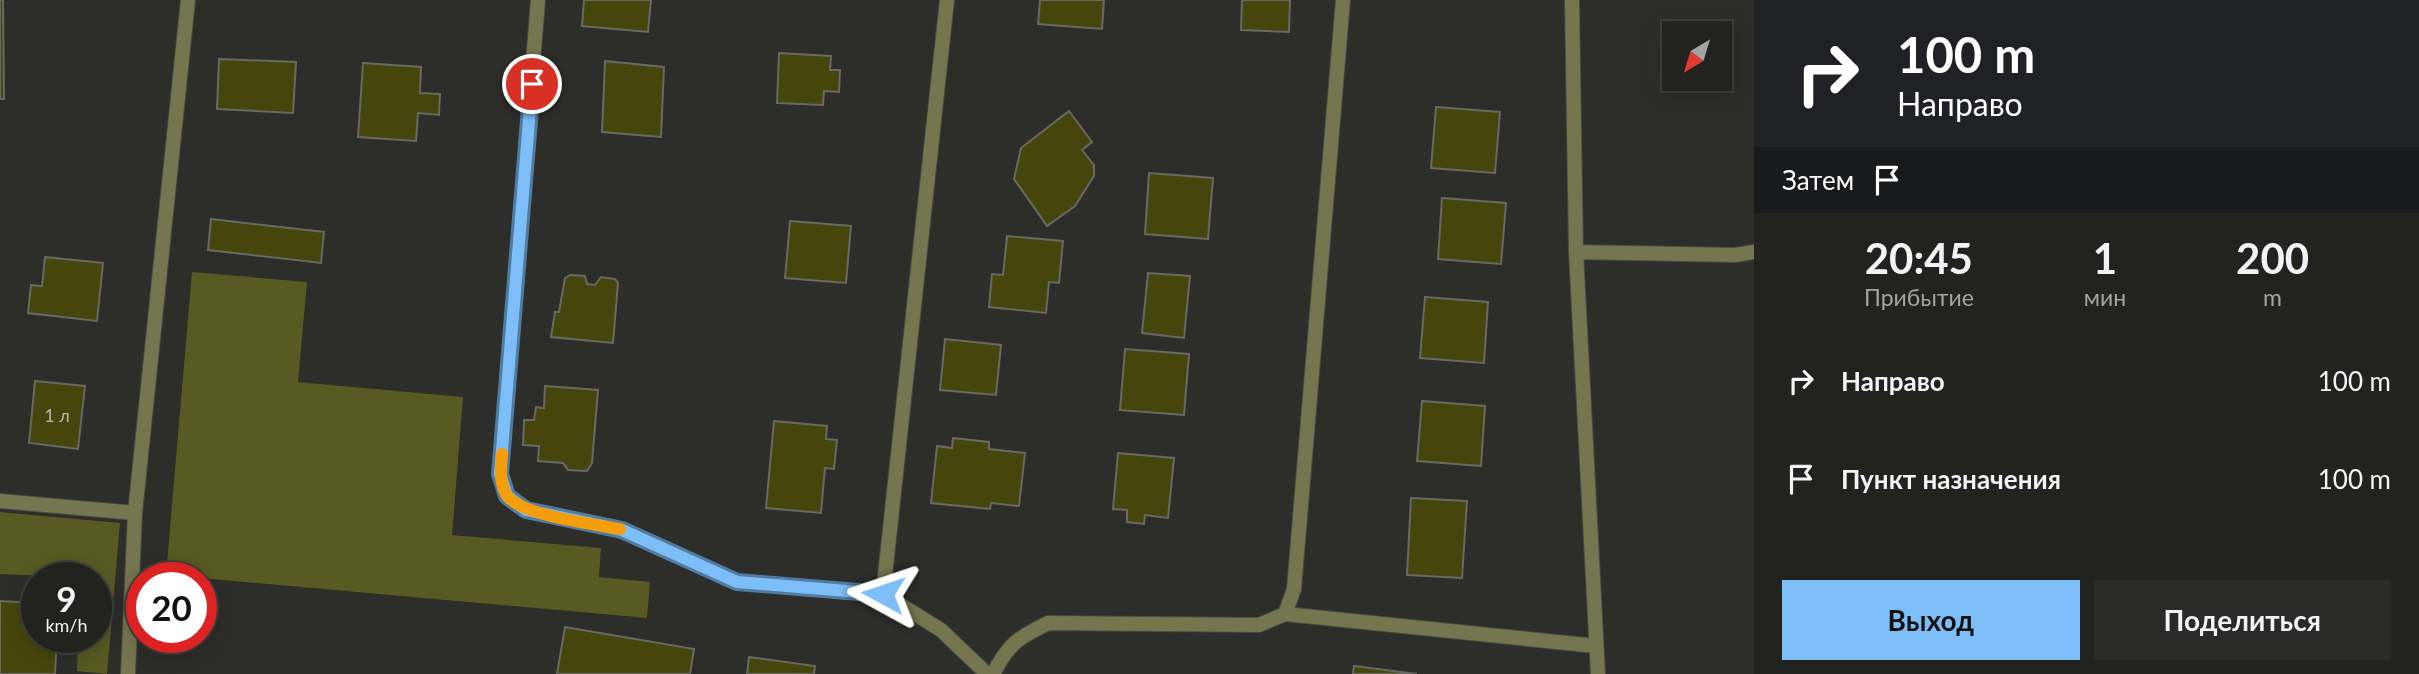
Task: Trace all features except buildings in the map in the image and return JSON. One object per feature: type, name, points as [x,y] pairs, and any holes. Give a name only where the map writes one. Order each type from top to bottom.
[{"type":"lane","points":[[128,674],[135,513],[188,0]]},
{"type":"lane","points":[[538,0],[500,474],[507,496],[526,510],[622,530],[737,582],[883,594],[941,630],[987,674]]},
{"type":"lane","points":[[883,594],[947,0]]},
{"type":"lane","points":[[1285,614],[1294,589],[1343,0]]},
{"type":"lane","points":[[1572,0],[1576,252],[1598,674]]},
{"type":"lane","points":[[1576,252],[1735,255],[1754,252]]},
{"type":"lane","points":[[0,501],[135,513]]},
{"type":"lane","points":[[993,674],[1003,655],[1019,637],[1048,623],[1259,625],[1285,614],[1596,646]]},
{"type":"shaded area","points":[[192,272],[307,282],[298,382],[463,397],[452,535],[601,548],[599,577],[650,582],[647,618],[217,580],[217,562],[167,562]]},
{"type":"shaded area","points":[[0,512],[120,523],[112,616],[112,562],[21,562],[21,575],[0,574]]},
{"type":"shaded area","points":[[78,653],[109,653],[107,674],[77,671]]},
{"type":"slow traffic","points":[[502,454],[500,474],[507,496],[526,510],[620,529]]},
{"type":"route","points":[[532,84],[500,474],[507,496],[526,510],[622,530],[737,582],[883,594]]}]
